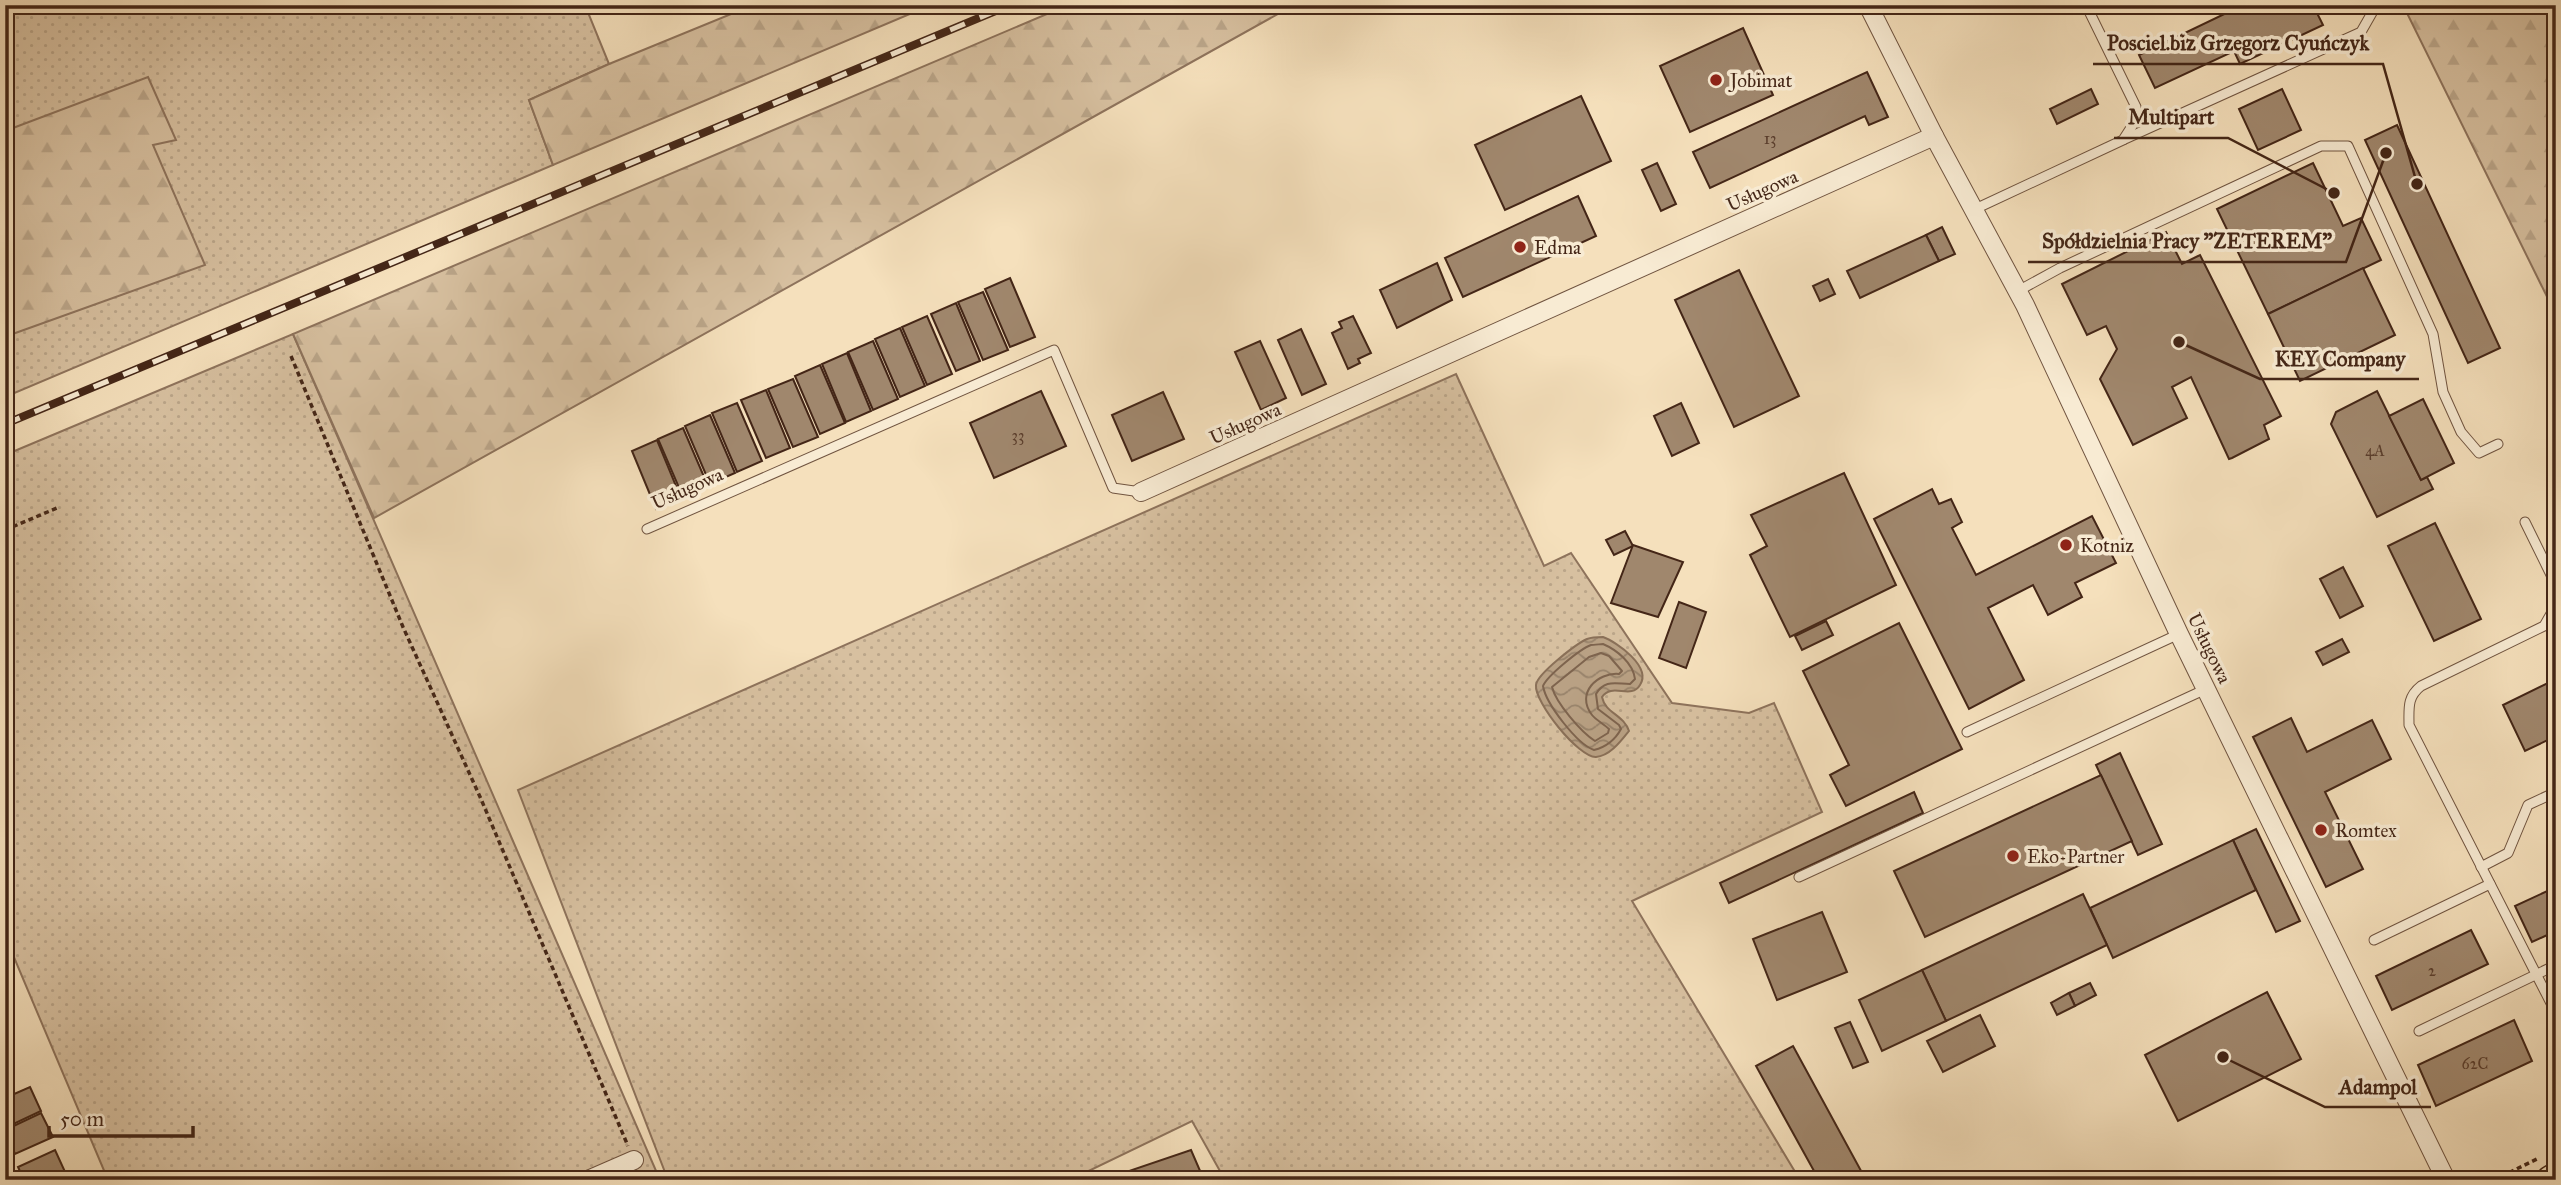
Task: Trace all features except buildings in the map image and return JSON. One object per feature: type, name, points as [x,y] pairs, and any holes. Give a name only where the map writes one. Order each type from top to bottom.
[{"type":"street","name":"Usługowa","points":[[1868,5],[1934,136],[2018,290],[2179,634],[2446,1180]]},
{"type":"street","name":"Usługowa","points":[[1141,492],[1934,136]]},
{"type":"street","points":[[588,1180],[635,1160]]},
{"type":"lane","points":[[2086,5],[2136,107],[2134,124],[2123,140]]},
{"type":"lane","points":[[1973,210],[2361,32],[2372,11],[2370,5]]},
{"type":"lane","points":[[2018,290],[2321,146],[2347,146],[2434,334],[2443,392],[2461,432],[2479,453],[2498,444]]},
{"type":"lane","name":"Usługowa","points":[[647,529],[1055,350],[1113,488],[1141,492]]},
{"type":"lane","points":[[2525,522],[2556,585]]},
{"type":"lane","points":[[2556,605],[2544,626],[2421,686],[2412,693],[2409,703],[2409,725],[2556,1013]]},
{"type":"lane","points":[[1967,732],[2179,634]]},
{"type":"lane","points":[[1799,877],[2206,689]]},
{"type":"lane","points":[[2481,867],[2508,853],[2528,805],[2556,792]]},
{"type":"lane","points":[[2374,940],[2490,884]]},
{"type":"lane","points":[[2419,1031],[2556,965]]},
{"type":"path","points":[[291,356],[403,627],[497,836],[635,1160]]},
{"type":"path","points":[[5,530],[58,508]]},
{"type":"path","points":[[2494,1180],[2550,1171]]},
{"type":"green space","points":[[37,5],[585,5],[609,64],[529,100],[553,165],[5,397],[5,18]]},
{"type":"green space","points":[[753,5],[931,5],[553,165],[529,100]]},
{"type":"green space","points":[[1068,5],[1294,5],[374,518],[293,334]]},
{"type":"green space","points":[[2403,5],[2556,5],[2556,315]]},
{"type":"green space","points":[[148,77],[176,140],[153,145],[205,265],[7,336],[5,131]]},
{"type":"green space","points":[[293,334],[660,1180],[108,1180],[5,936],[5,455]]},
{"type":"green space","points":[[1456,374],[1544,566],[1571,553],[1672,703],[1749,713],[1774,703],[1822,812],[1632,901],[1800,1180],[1225,1180],[1192,1121],[1070,1180],[668,1180],[518,790]]},
{"type":"water","points":[[1603,637],[1631,656],[1641,671],[1642,678],[1640,685],[1632,691],[1611,691],[1602,697],[1607,707],[1623,721],[1629,731],[1610,751],[1596,757],[1579,749],[1559,728],[1542,704],[1536,685],[1550,667],[1575,647],[1589,638]]},
{"type":"railway","points":[[5,424],[1010,5]]},
{"type":"place","name":"Jobimat","points":[[1716,80]]},
{"type":"place","name":"Spółdzielnia Pracy \"ZETEREM\"","points":[[2386,153]]},
{"type":"place","name":"Posciel.biz Grzegorz Cyuńczyk","points":[[2417,184]]},
{"type":"place","name":"Multipart","points":[[2334,193]]},
{"type":"place","name":"Edma","points":[[1520,247]]},
{"type":"place","name":"KEY Company","points":[[2179,342]]},
{"type":"place","name":"Kotniz","points":[[2066,545]]},
{"type":"place","name":"Romtex","points":[[2321,830]]},
{"type":"place","name":"Eko-Partner","points":[[2013,856]]},
{"type":"place","name":"Adampol","points":[[2223,1057]]}]
